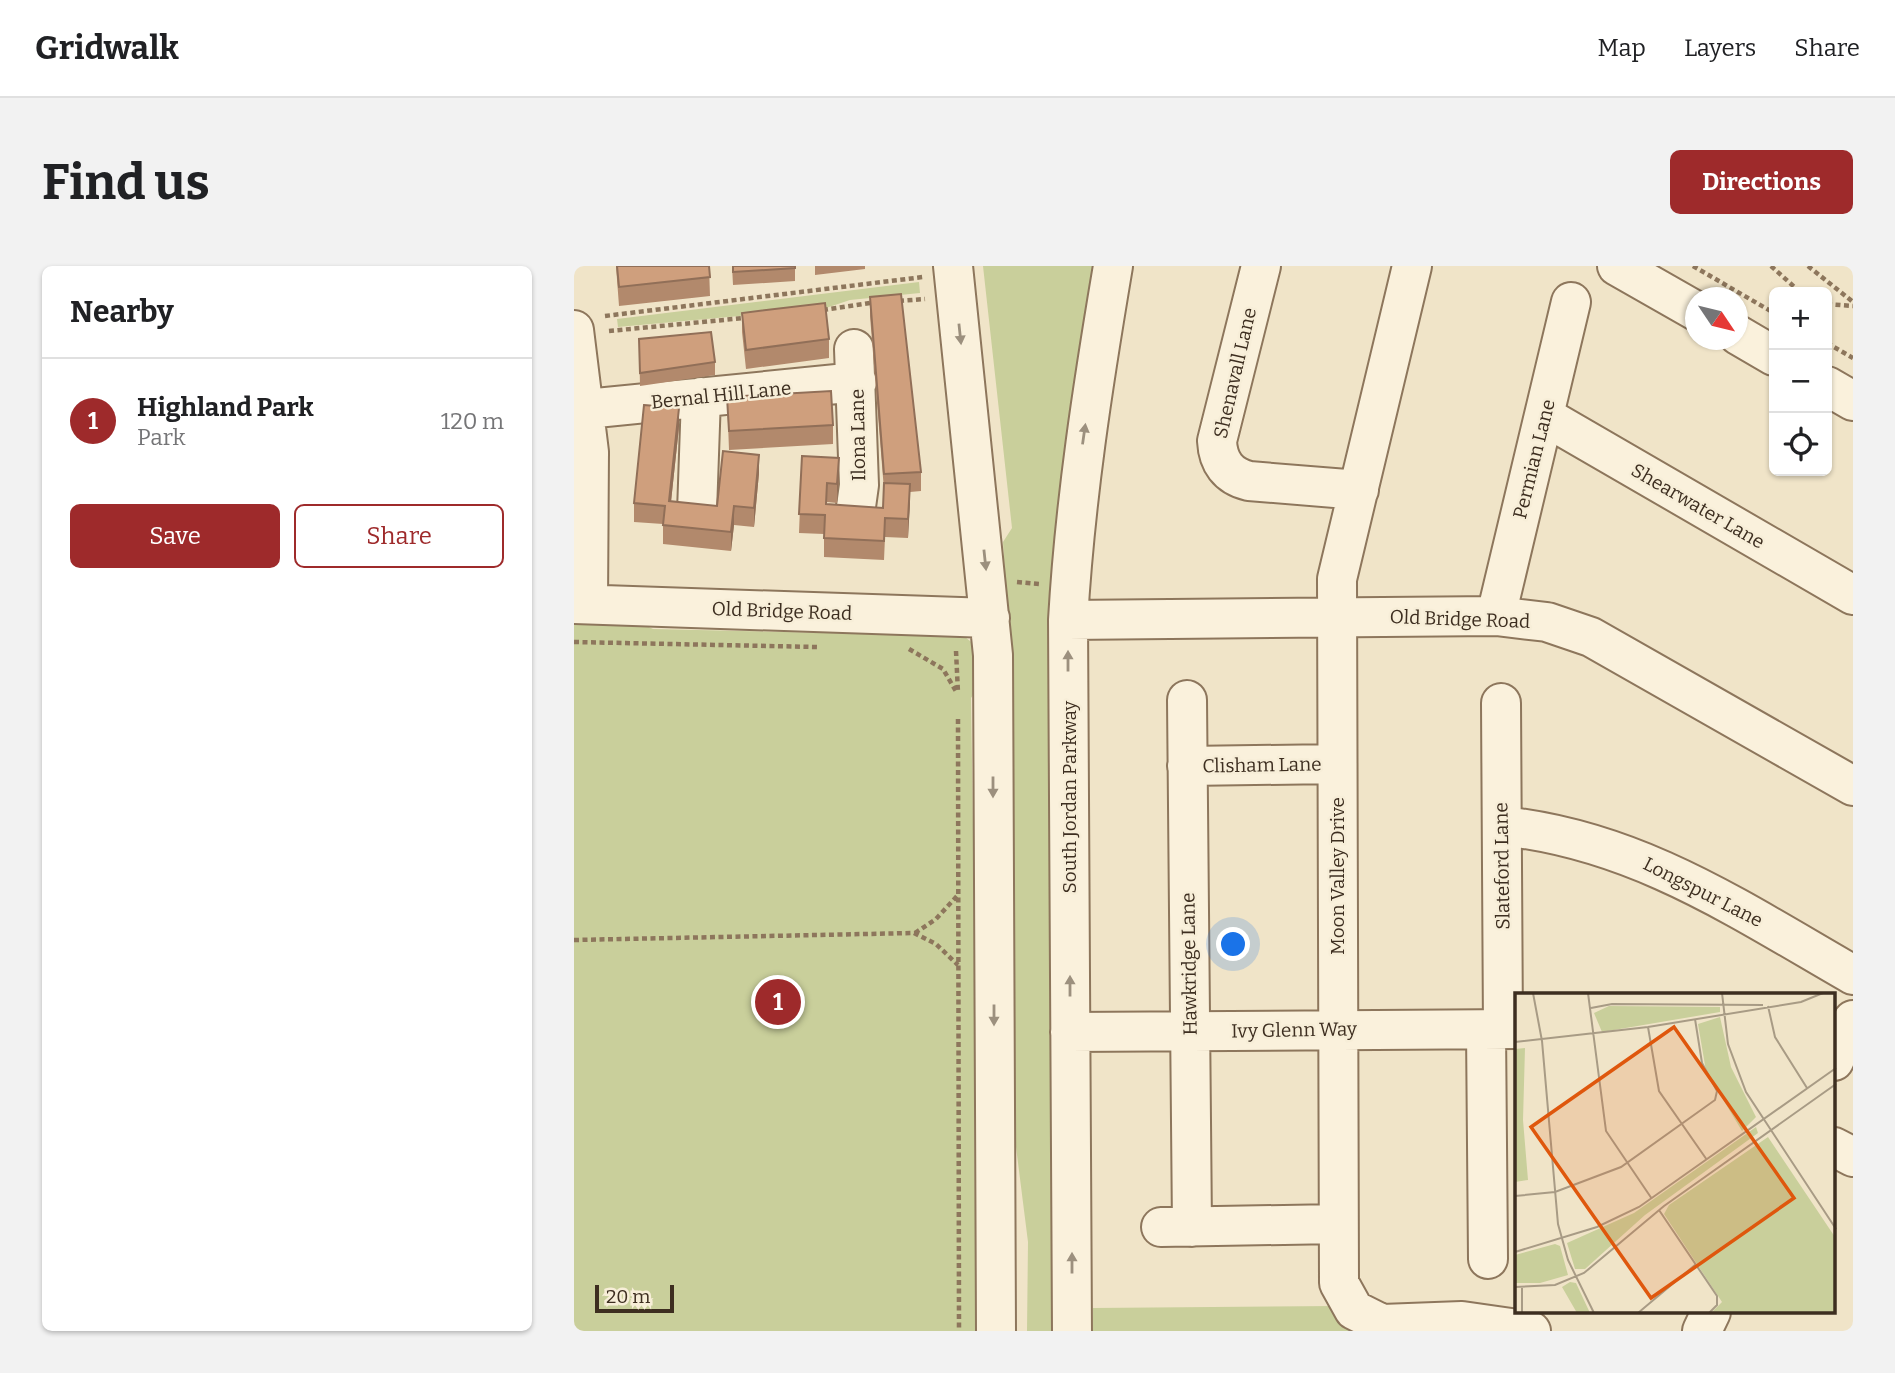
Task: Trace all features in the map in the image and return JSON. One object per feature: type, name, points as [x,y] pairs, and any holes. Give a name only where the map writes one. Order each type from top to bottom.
[{"type":"street","name":"South Jordan Parkway","points":[[1072,1331],[1068,620],[1073,523],[1085,426],[1114,266]]},
{"type":"street","name":"Shenavall Lane","points":[[1261,266],[1217,440],[1221,461],[1241,479],[1359,490]]},
{"type":"street","points":[[1617,266],[1685,305]]},
{"type":"street","name":"Moon Valley Drive","points":[[1409,267],[1337,579],[1339,1283],[1348,1302],[1363,1316],[1382,1324],[1462,1321],[1531,1331]]},
{"type":"street","points":[[938,272],[990,618],[996,1331]]},
{"type":"street","name":"Permian Lane","points":[[1496,616],[1572,302]]},
{"type":"street","points":[[581,604],[586,409],[596,326]]},
{"type":"street","points":[[1748,341],[1769,353]]},
{"type":"street","name":"Bernal Hill Lane","points":[[586,409],[701,397],[855,366]]},
{"type":"street","name":"Ilona Lane","points":[[855,366],[859,485],[855,520]]},
{"type":"street","points":[[1832,389],[1853,401]]},
{"type":"street","points":[[697,512],[701,397]]},
{"type":"street","name":"Shearwater Lane","points":[[1544,416],[1853,595]]},
{"type":"street","name":"Old Bridge Road","points":[[581,604],[990,618]]},
{"type":"street","name":"Old Bridge Road","points":[[1068,620],[1496,616],[1548,622],[1591,637],[1853,786]]},
{"type":"street","name":"Hawkridge Lane","points":[[1186,700],[1190,1031],[1177,1227],[1338,1224]]},
{"type":"street","name":"Slateford Lane","points":[[1488,1259],[1502,1177],[1501,704]]},
{"type":"street","name":"Clisham Lane","points":[[1187,766],[1336,764]]},
{"type":"street","name":"Longspur Lane","points":[[1502,826],[1557,833],[1655,865],[1688,880],[1853,975]]},
{"type":"street","points":[[1836,1056],[1853,1020]]},
{"type":"street","name":"Ivy Glenn Way","points":[[1070,1032],[1502,1029]]},
{"type":"street","points":[[1836,1148],[1853,1157]]},
{"type":"street","points":[[1702,1331],[1710,1314]]},
{"type":"path","points":[[1693,266],[1769,310]]},
{"type":"path","points":[[1771,266],[1794,287]]},
{"type":"path","points":[[1808,266],[1853,304]]},
{"type":"path","points":[[596,326],[938,272]]},
{"type":"path","points":[[815,311],[853,303],[926,299]]},
{"type":"path","points":[[1832,304],[1853,304]]},
{"type":"path","points":[[596,326],[746,317]]},
{"type":"path","points":[[1832,346],[1853,358]]},
{"type":"path","points":[[1010,581],[1049,585]]},
{"type":"path","points":[[574,642],[825,647]]},
{"type":"path","points":[[920,649],[908,648],[943,669],[953,682],[958,697],[958,651],[945,651]]},
{"type":"path","points":[[958,710],[959,1331]]},
{"type":"path","points":[[914,933],[936,919],[958,894]]},
{"type":"path","points":[[574,940],[914,933],[936,944],[959,966]]},
{"type":"green space","points":[[983,266],[1100,266],[1068,433],[1058,533],[1063,1331],[1027,1331],[1028,1242],[1015,1139],[1012,695],[1003,542],[1012,528]]},
{"type":"green space","points":[[919,282],[920,293],[850,300],[826,308],[618,327],[617,319]]},
{"type":"green space","points":[[574,619],[636,621],[653,629],[919,635],[960,633],[975,645],[979,686],[971,698],[977,1080],[974,1087],[975,1212],[985,1331],[574,1331]]},
{"type":"green space","points":[[1336,1306],[1372,1331],[1093,1331],[1093,1308]]},
{"type":"building","points":[[617,266],[709,266],[710,277],[619,287]]},
{"type":"building","points":[[733,266],[795,266],[795,268],[733,272]]},
{"type":"building","points":[[901,294],[921,472],[884,474],[870,297]]},
{"type":"building","points":[[825,303],[829,339],[746,350],[742,313]]},
{"type":"building","points":[[711,332],[715,362],[640,373],[639,339]]},
{"type":"building","points":[[831,391],[833,425],[729,431],[727,397]]},
{"type":"building","points":[[644,405],[679,408],[669,501],[717,506],[723,451],[759,455],[754,508],[734,506],[731,532],[663,525],[665,506],[634,503]]},
{"type":"building","points":[[802,456],[839,458],[837,484],[827,483],[826,504],[883,508],[884,483],[910,484],[908,519],[885,518],[884,541],[824,538],[825,515],[799,514]]},
{"type":"place","name":"Highland Park","points":[[778,1002]]}]
